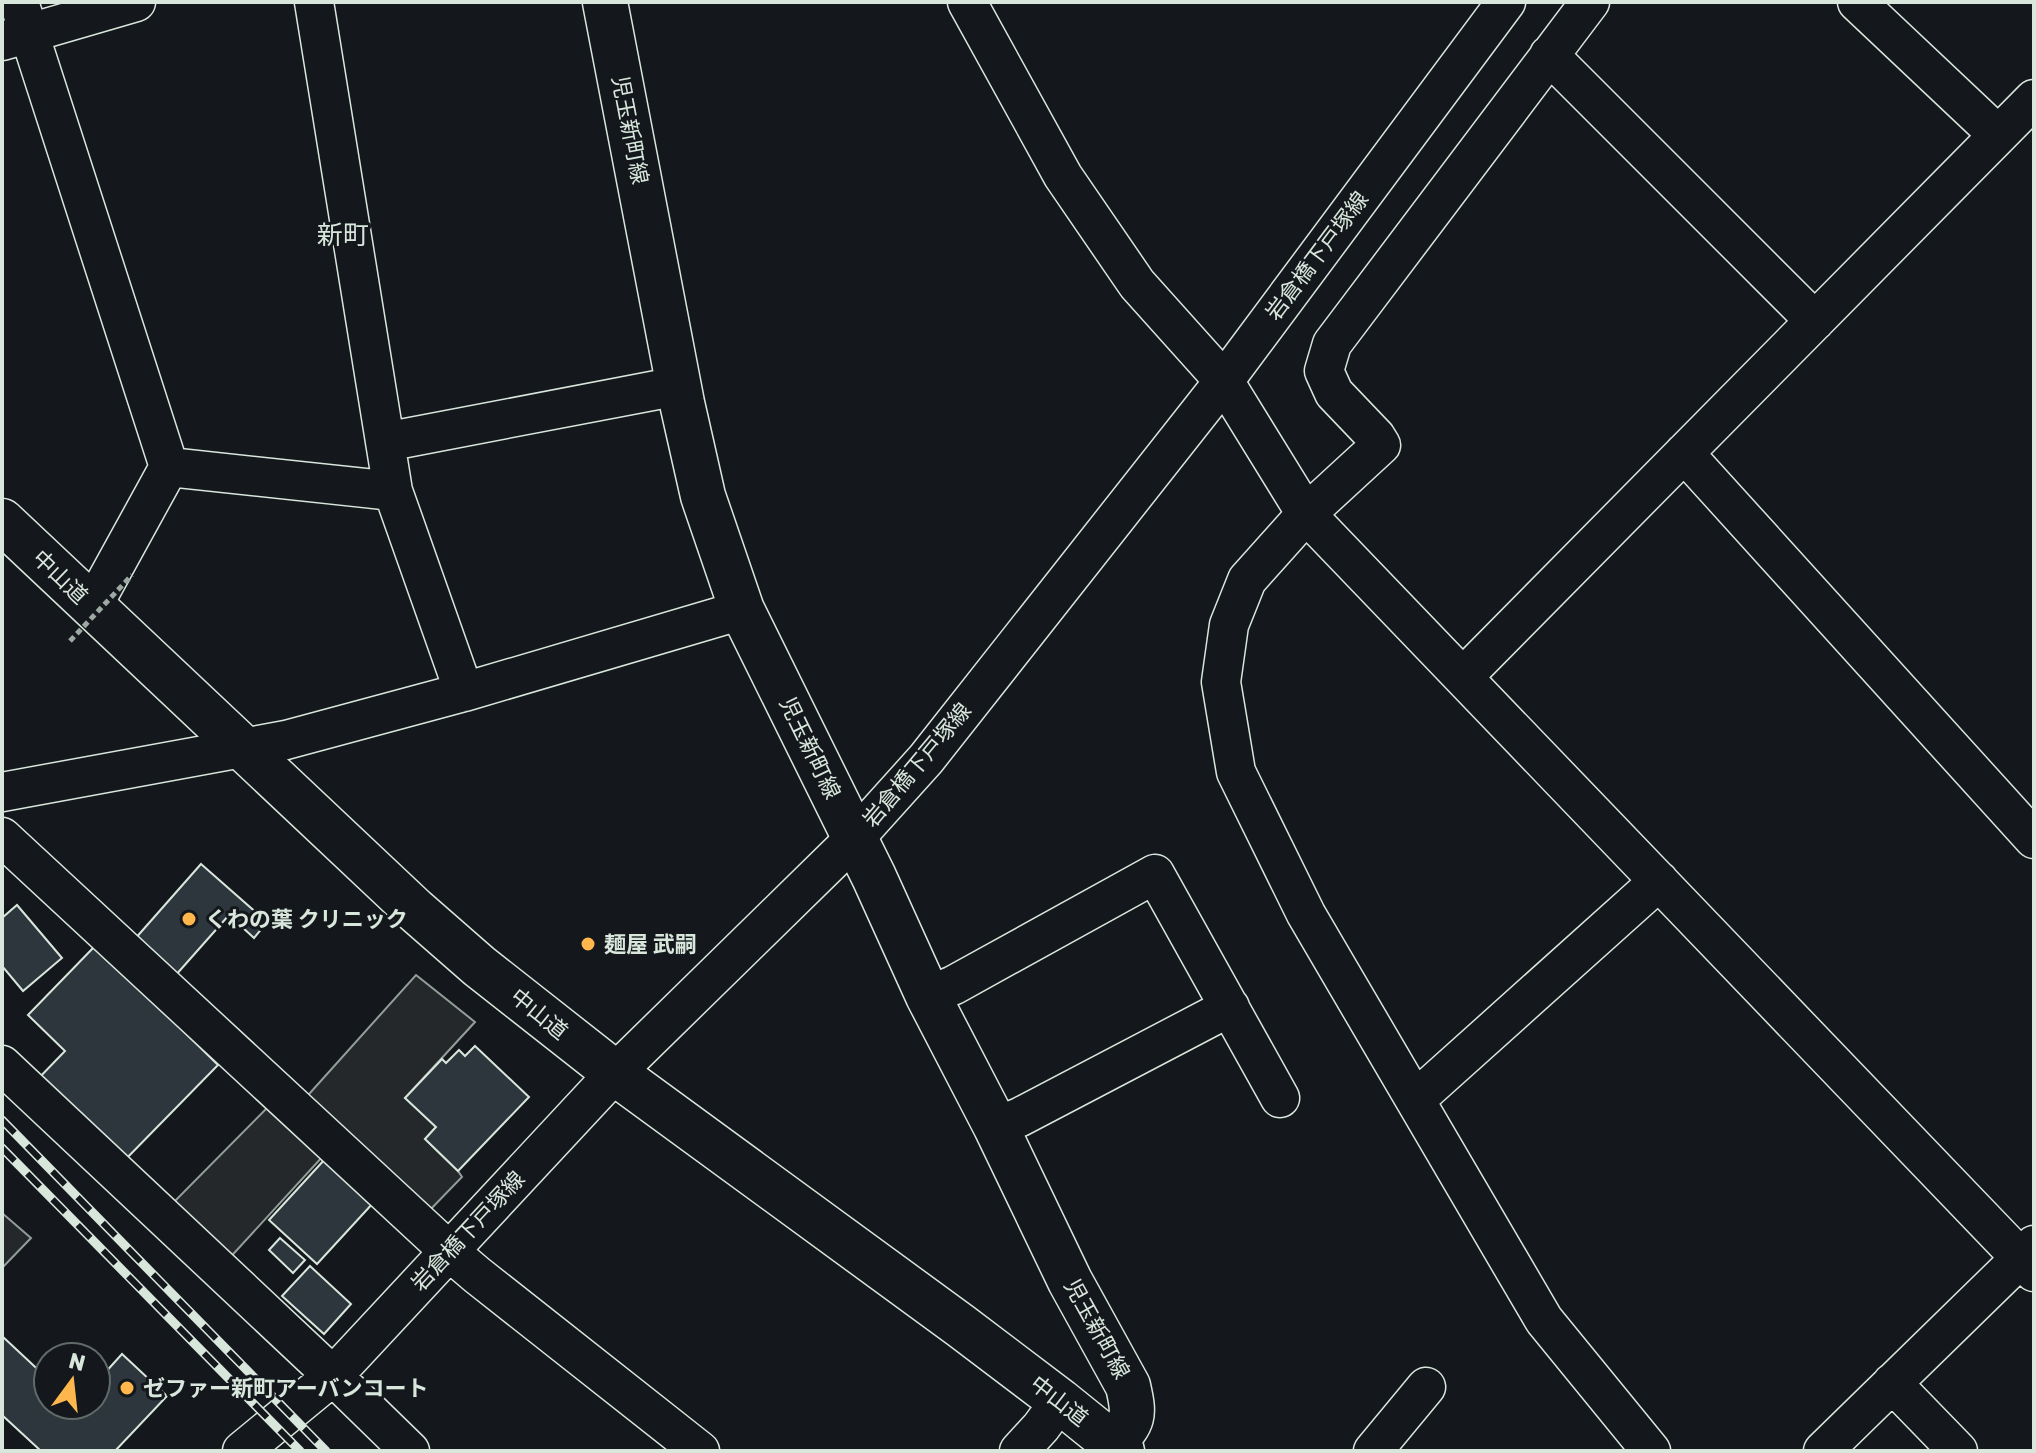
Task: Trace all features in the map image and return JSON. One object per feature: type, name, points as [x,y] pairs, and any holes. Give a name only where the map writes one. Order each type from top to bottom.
[{"type":"main road","name":"児玉新町線","points":[[605,2],[678,386],[703,496],[742,610],[874,877],[928,996],[996,1127],[1070,1281],[1128,1386],[1132,1404],[1131,1423],[1118,1447]]},
{"type":"main road","name":"中山道","points":[[2,521],[81,624],[244,748],[415,910],[479,966],[615,1073],[1118,1447]]},
{"type":"street","points":[[81,624],[169,467],[16,26],[136,2]]},
{"type":"street","points":[[314,2],[393,491],[464,692]]},
{"type":"street","points":[[967,2],[1071,188],[1137,284],[1224,381],[1306,514],[1659,881],[2030,1258],[1892,1383],[1823,1451]]},
{"type":"street","name":"岩倉橋下戸塚線","points":[[242,1451],[333,1376],[615,1073],[854,839],[926,759],[1224,381],[1506,2]]},
{"type":"street","points":[[1590,2],[1332,344],[1324,371],[1334,393],[1381,445],[1306,514],[1247,580],[1229,625],[1221,682],[1236,772],[1306,914],[1544,1320],[1651,1451]]},
{"type":"street","points":[[1857,2],[1998,135]]},
{"type":"street","points":[[1549,55],[1815,321]]},
{"type":"street","points":[[1463,677],[2034,99]]},
{"type":"street","points":[[385,442],[678,386]]},
{"type":"street","points":[[1684,453],[2034,839]]},
{"type":"street","points":[[169,467],[393,491]]},
{"type":"street","points":[[2,792],[286,740],[464,692],[742,610]]},
{"type":"street","points":[[2,837],[450,1252],[700,1451]]},
{"type":"street","points":[[928,996],[954,985],[1155,874],[1280,1098]]},
{"type":"street","points":[[1415,1100],[1659,881]]},
{"type":"street","points":[[996,1127],[1230,1007]]},
{"type":"street","points":[[2,1065],[410,1451]]},
{"type":"street","points":[[1892,1383],[1958,1451]]},
{"type":"street","points":[[1373,1451],[1426,1387]]},
{"type":"street","points":[[1019,1451],[1060,1401]]},
{"type":"path","points":[[81,624],[132,575]]},
{"type":"shaded area","points":[[416,975],[475,1022],[405,1098],[436,1127],[425,1139],[462,1177],[425,1215],[301,1103]]},
{"type":"shaded area","points":[[271,1104],[324,1155],[225,1263],[168,1208]]},
{"type":"shaded area","points":[[2,1213],[31,1238],[2,1268]]},
{"type":"building","name":"くわの葉 クリニック","points":[[201,864],[267,922],[254,938],[229,915],[175,976],[134,940]]},
{"type":"building","points":[[17,905],[62,958],[23,991],[2,966],[2,918]]},
{"type":"building","points":[[96,945],[218,1065],[119,1166],[34,1083],[65,1051],[28,1015]]},
{"type":"building","points":[[475,1046],[529,1097],[458,1171],[425,1139],[436,1127],[405,1098],[442,1059],[446,1063],[459,1050],[465,1056]]},
{"type":"building","points":[[326,1158],[374,1202],[317,1264],[269,1220]]},
{"type":"building","points":[[280,1238],[305,1260],[293,1273],[269,1250]]},
{"type":"building","points":[[310,1266],[351,1304],[324,1334],[282,1296]]},
{"type":"building","name":"ゼファー新町アーバンコート","points":[[2,1336],[32,1364],[32,1421],[112,1421],[112,1365],[122,1354],[167,1396],[115,1451],[41,1451],[2,1415]]},
{"type":"railway","points":[[2,1120],[326,1451]]},
{"type":"railway","points":[[2,1148],[300,1451]]},
{"type":"place","name":"くわの葉 クリニック","points":[[189,919]]},
{"type":"place","name":"麺屋 武嗣","points":[[588,944]]},
{"type":"place","name":"ゼファー新町アーバンコート","points":[[127,1388]]},
{"type":"district","name":"新町","points":[[343,235]]}]
